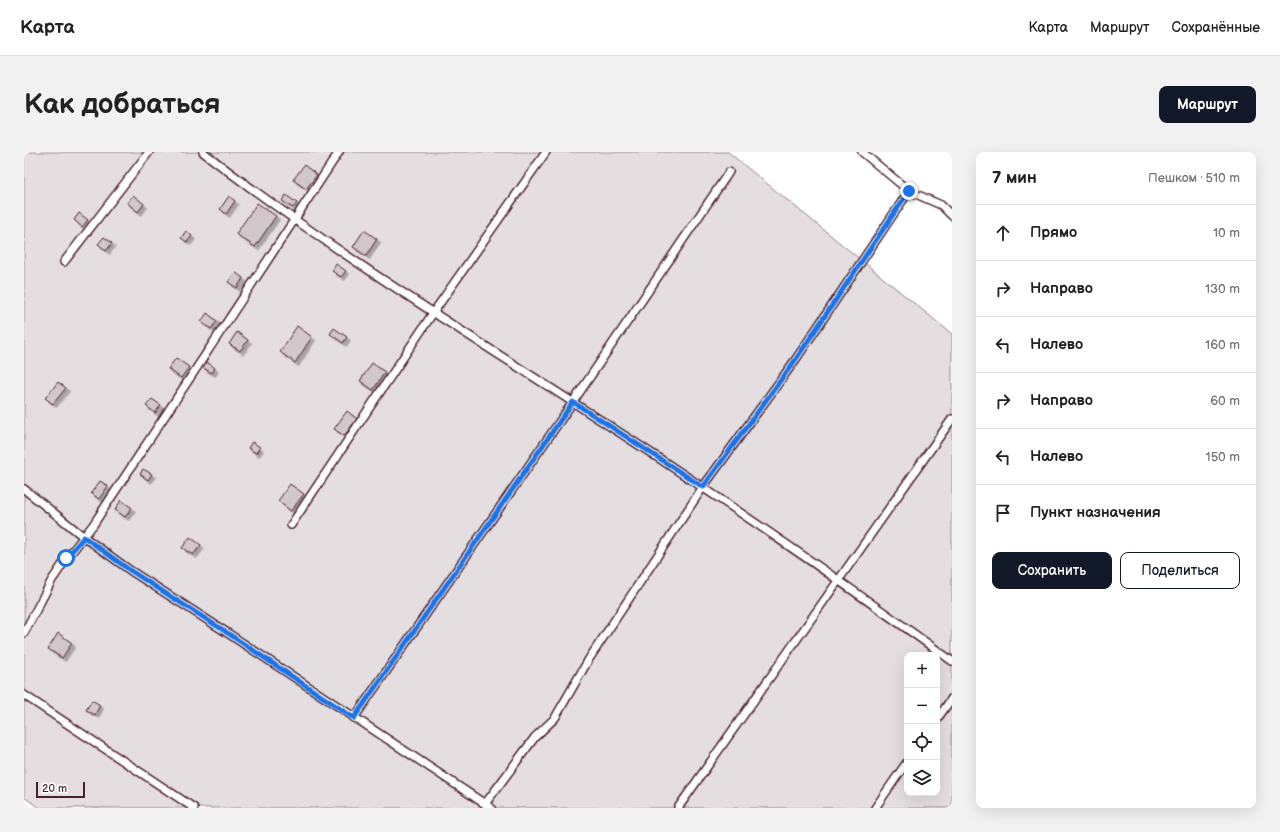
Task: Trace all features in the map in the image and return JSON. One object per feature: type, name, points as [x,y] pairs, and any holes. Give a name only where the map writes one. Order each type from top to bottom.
[{"type":"lane","points":[[64,262],[149,152]]},
{"type":"lane","points":[[203,152],[294,221],[703,487],[839,580],[952,661]]},
{"type":"lane","points":[[24,633],[52,580],[66,558],[84,537],[339,152]]},
{"type":"lane","points":[[291,525],[434,313],[546,152]]},
{"type":"lane","points":[[862,152],[909,191],[941,205],[952,216]]},
{"type":"lane","points":[[354,718],[573,402],[729,172]]},
{"type":"lane","points":[[24,489],[84,537],[131,571],[220,628],[488,806],[535,737],[555,718],[589,659],[703,487],[796,359],[909,191]]},
{"type":"lane","points":[[678,808],[952,419]]},
{"type":"lane","points":[[24,695],[194,808]]},
{"type":"lane","points":[[940,715],[952,698]]},
{"type":"lane","points":[[875,808],[904,766]]},
{"type":"shaded area","points":[[24,152],[728,152],[952,334],[952,808],[39,808],[24,797]]},
{"type":"building","points":[[304,165],[317,175],[306,189],[293,180]]},
{"type":"building","points":[[133,195],[144,204],[138,212],[127,203]]},
{"type":"building","points":[[286,195],[297,203],[293,208],[282,201]]},
{"type":"building","points":[[229,196],[235,201],[226,214],[220,209]]},
{"type":"building","points":[[257,203],[276,216],[255,247],[236,234]]},
{"type":"building","points":[[79,213],[88,220],[82,227],[74,220]]},
{"type":"building","points":[[364,230],[377,239],[366,256],[353,247]]},
{"type":"building","points":[[186,231],[192,236],[187,242],[181,238]]},
{"type":"building","points":[[104,237],[112,243],[106,251],[98,244]]},
{"type":"building","points":[[336,264],[346,271],[341,277],[332,271]]},
{"type":"building","points":[[235,272],[243,278],[237,288],[228,282]]},
{"type":"building","points":[[207,313],[217,321],[211,329],[201,322]]},
{"type":"building","points":[[297,326],[312,337],[295,363],[280,352]]},
{"type":"building","points":[[334,328],[347,337],[343,343],[330,334]]},
{"type":"building","points":[[237,332],[248,340],[240,351],[229,344]]},
{"type":"building","points":[[176,358],[189,367],[181,378],[168,369]]},
{"type":"building","points":[[207,362],[215,368],[212,373],[203,368]]},
{"type":"building","points":[[372,363],[385,372],[373,390],[360,381]]},
{"type":"building","points":[[58,382],[66,388],[53,404],[45,398]]},
{"type":"building","points":[[152,399],[161,405],[155,413],[146,406]]},
{"type":"building","points":[[347,411],[357,419],[344,436],[334,429]]},
{"type":"building","points":[[252,442],[260,447],[256,453],[248,448]]},
{"type":"building","points":[[143,469],[152,474],[148,480],[140,474]]},
{"type":"building","points":[[100,481],[108,486],[99,499],[91,493]]},
{"type":"building","points":[[290,484],[304,494],[291,511],[278,501]]},
{"type":"building","points":[[121,500],[132,508],[125,517],[115,510]]},
{"type":"building","points":[[190,537],[201,545],[193,555],[182,548]]},
{"type":"building","points":[[58,633],[72,643],[62,658],[48,649]]},
{"type":"building","points":[[92,700],[100,705],[95,715],[86,710]]},
{"type":"route","points":[[66,558],[84,537],[131,571],[220,628],[354,718],[573,402],[703,487],[796,359],[909,191]]}]
